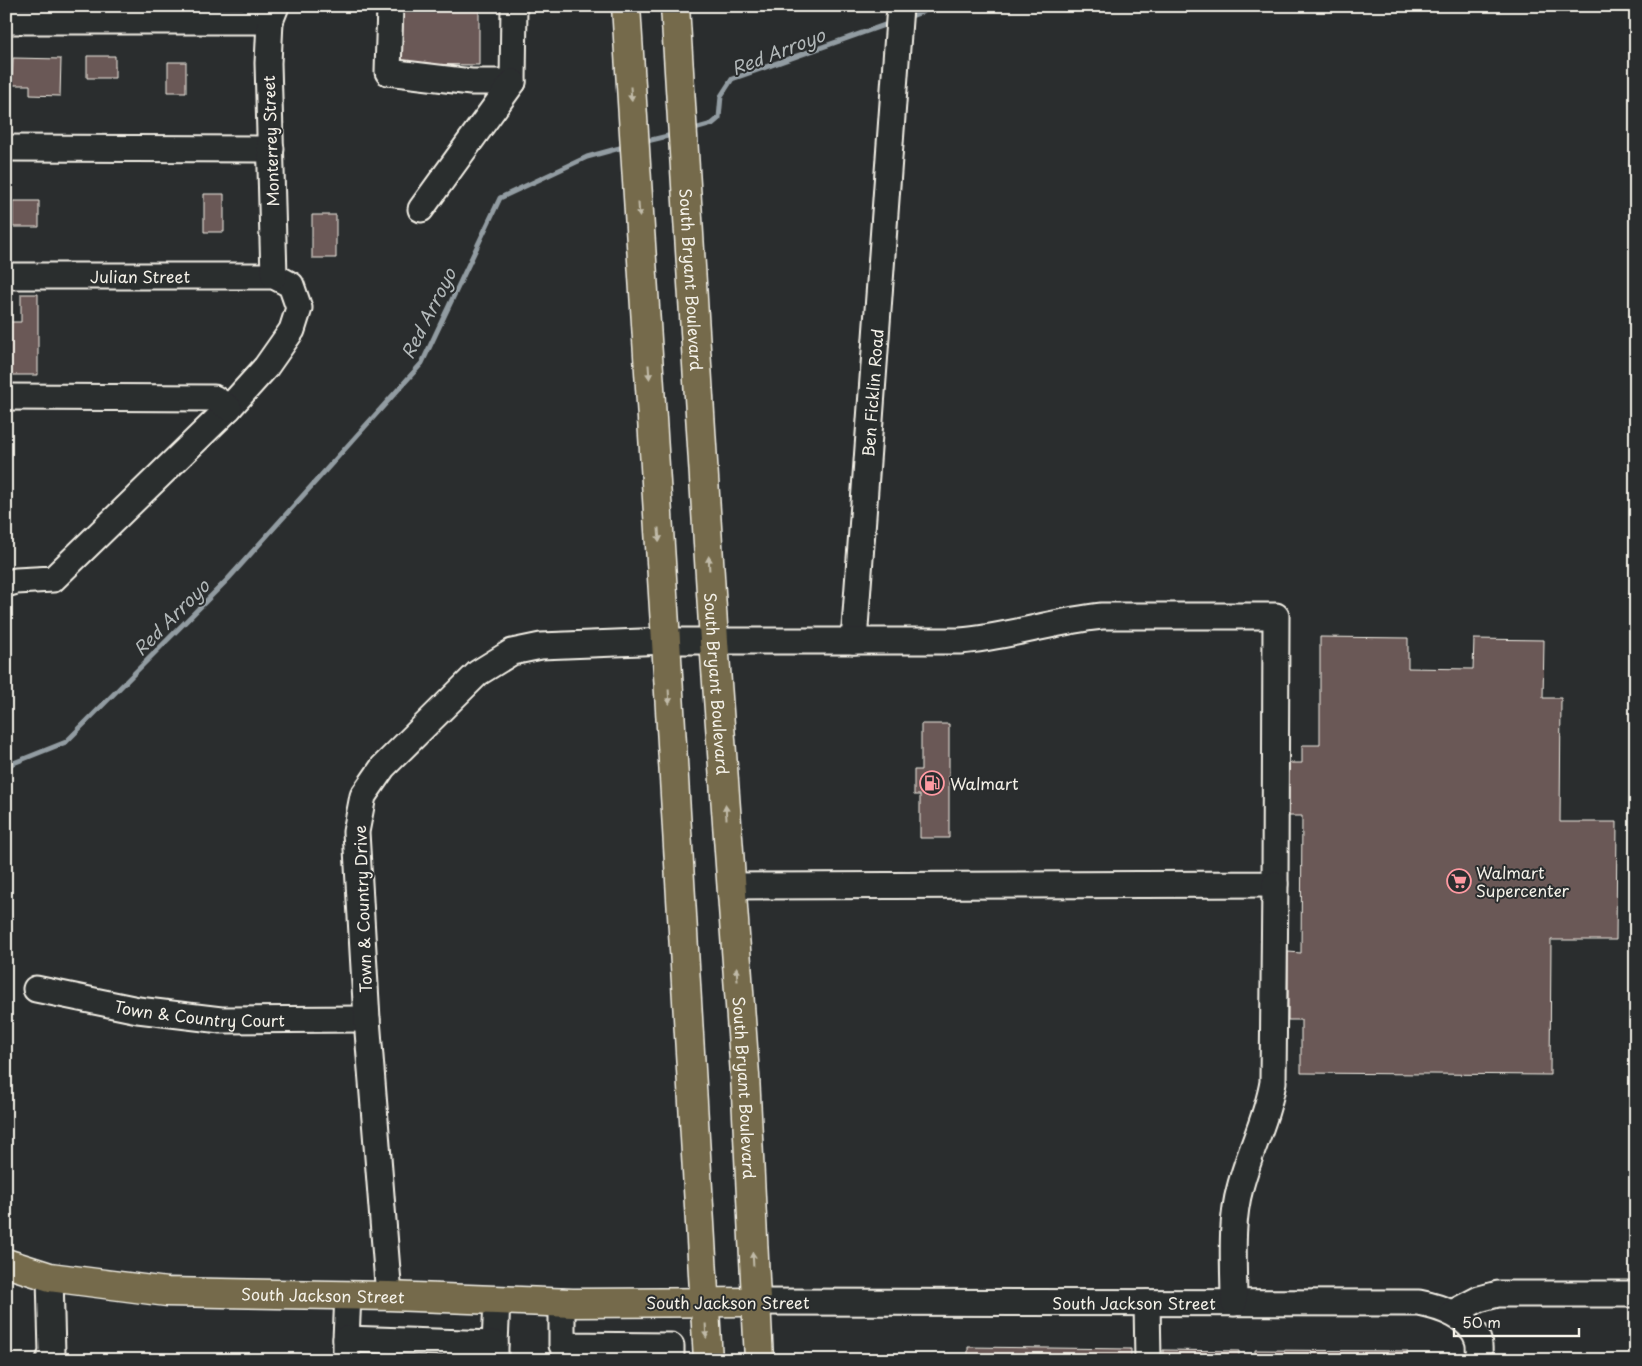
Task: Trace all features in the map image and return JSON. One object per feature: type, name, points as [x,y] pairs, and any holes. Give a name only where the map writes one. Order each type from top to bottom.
[{"type":"main road","points":[[626,6],[666,641],[708,1360]]},
{"type":"main road","name":"South Bryant Boulevard","points":[[675,6],[714,641],[745,1075],[759,1360]]},
{"type":"main road","name":"South Jackson Street","points":[[6,1263],[50,1277],[167,1292],[389,1296],[562,1302],[755,1302]]},
{"type":"street","points":[[390,6],[388,72],[471,82],[513,82]]},
{"type":"street","points":[[421,209],[513,82],[514,6]]},
{"type":"street","name":"Ben Ficklin Road","points":[[854,640],[900,6]]},
{"type":"street","points":[[6,21],[273,14]]},
{"type":"street","name":"Monterrey Street","points":[[273,14],[268,63],[274,276]]},
{"type":"street","points":[[6,148],[270,149]]},
{"type":"street","name":"Julian Street","points":[[6,276],[274,276]]},
{"type":"street","points":[[11,582],[53,579],[229,408],[266,367],[292,330],[299,308],[291,286],[274,276]]},
{"type":"street","points":[[6,397],[214,398],[229,408]]},
{"type":"street","points":[[714,641],[976,640],[1083,618],[1102,616],[1276,616],[1274,1082],[1270,1102],[1239,1190],[1235,1212],[1234,1302]]},
{"type":"street","name":"Town & Country Drive","points":[[389,1296],[367,1019],[356,832],[362,796],[383,768],[478,673],[512,652],[541,646],[714,641]]},
{"type":"street","points":[[731,886],[1275,884]]},
{"type":"street","name":"Town & Country Court","points":[[36,989],[138,1010],[221,1020],[367,1019]]},
{"type":"street","points":[[49,1360],[52,1353],[50,1277]]},
{"type":"street","points":[[1479,1360],[1477,1338],[1473,1330],[1457,1317],[1479,1299],[1498,1294],[1636,1294]]},
{"type":"street","points":[[348,1295],[346,1349],[495,1352],[497,1300]]},
{"type":"street","points":[[562,1302],[562,1352],[670,1346],[671,1360]]},
{"type":"street","name":"South Jackson Street","points":[[755,1302],[1419,1303],[1431,1305],[1457,1317]]},
{"type":"street","points":[[1147,1302],[1148,1360]]},
{"type":"building","points":[[397,6],[479,6],[479,65],[396,64]]},
{"type":"building","points":[[87,56],[115,56],[115,78],[87,78]]},
{"type":"building","points":[[13,58],[61,59],[60,96],[30,95],[30,85],[12,85]]},
{"type":"building","points":[[168,62],[186,62],[186,92],[168,92]]},
{"type":"building","points":[[204,194],[224,194],[224,232],[204,232]]},
{"type":"building","points":[[13,201],[39,201],[39,227],[13,227]]},
{"type":"building","points":[[312,215],[336,215],[336,258],[312,258]]},
{"type":"building","points":[[21,294],[38,294],[38,375],[6,375],[6,322],[21,322]]},
{"type":"building","name":"Walmart Supercenter","points":[[1320,637],[1408,638],[1408,668],[1473,669],[1474,639],[1544,640],[1543,698],[1561,698],[1560,822],[1617,822],[1616,940],[1551,940],[1550,1075],[1301,1073],[1301,1020],[1288,1020],[1288,952],[1301,953],[1302,816],[1288,816],[1288,763],[1302,763],[1302,745],[1320,745]]},
{"type":"building","name":"Walmart","points":[[921,724],[949,724],[949,838],[920,838],[920,795],[914,795],[914,770],[921,770]]},
{"type":"building","points":[[968,1347],[1131,1349],[1131,1360],[968,1360]]},
{"type":"building","points":[[1163,1350],[1239,1351],[1239,1360],[1163,1360]]},
{"type":"building","points":[[1255,1350],[1407,1351],[1407,1360],[1255,1360]]},
{"type":"building","points":[[97,1359],[196,1360],[97,1360]]},
{"type":"waterway","name":"Red Arroyo","points":[[906,18],[938,6]]},
{"type":"waterway","name":"Red Arroyo","points":[[691,130],[712,124],[719,118],[721,96],[732,79],[893,22]]},
{"type":"waterway","name":"Red Arroyo","points":[[643,142],[676,134]]},
{"type":"waterway","name":"Red Arroyo","points":[[6,766],[66,742],[228,579],[422,363],[500,198],[587,157],[627,146]]},
{"type":"place","name":"Walmart","points":[[932,783]]},
{"type":"place","name":"Walmart Supercenter","points":[[1459,881]]}]
